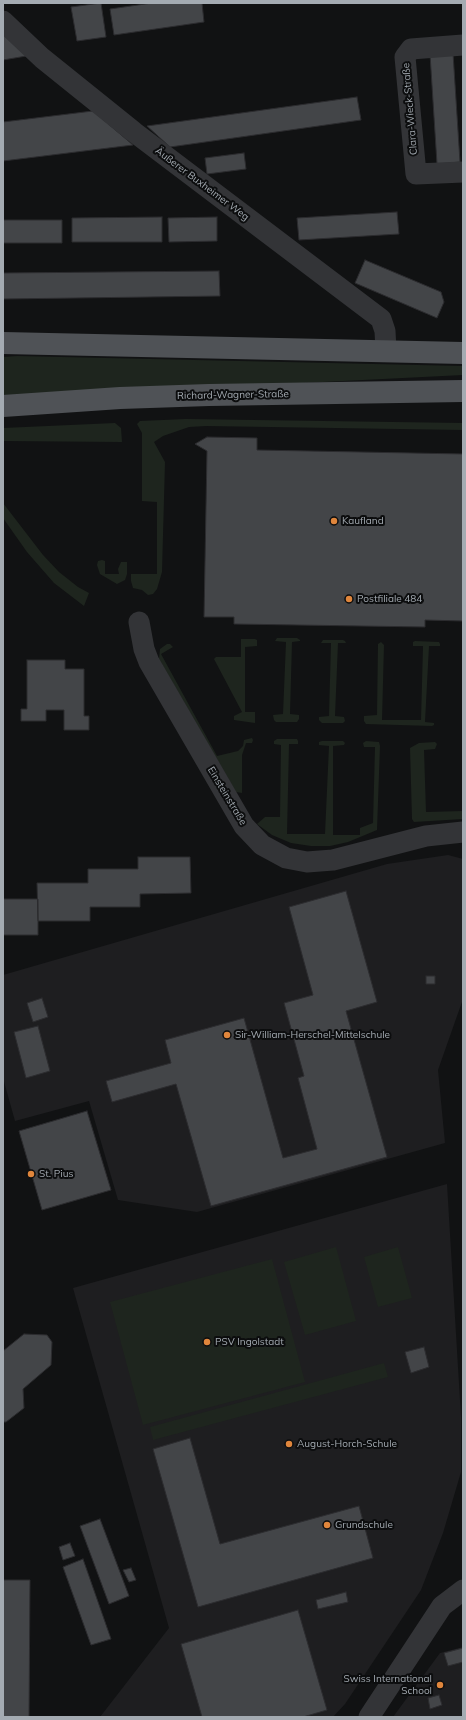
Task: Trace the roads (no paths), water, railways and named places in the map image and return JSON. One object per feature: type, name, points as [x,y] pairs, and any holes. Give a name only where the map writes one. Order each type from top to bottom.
[{"type":"main road","points":[[3,343],[463,353]]},
{"type":"main road","name":"Richard-Wagner-Straße","points":[[3,406],[120,398],[201,395],[463,391]]},
{"type":"street","name":"Äußerer Buxheimer Weg","points":[[3,21],[42,58],[134,132],[381,319],[385,331],[386,352]]},
{"type":"street","name":"Clara-Wieck-Straße","points":[[463,45],[411,49],[405,57],[416,174],[463,172]]},
{"type":"street","name":"Einsteinstraße","points":[[140,622],[144,649],[150,662],[244,826],[262,845],[286,858],[307,862],[333,860],[426,836],[463,832]]},
{"type":"street","points":[[369,1717],[442,1606],[463,1590]]},
{"type":"place","name":"Kaufland","points":[[334,521]]},
{"type":"place","name":"Postfiliale 484","points":[[349,599]]},
{"type":"place","name":"Sir-William-Herschel-Mittelschule","points":[[227,1035]]},
{"type":"place","name":"St. Pius","points":[[31,1174]]},
{"type":"place","name":"PSV Ingolstadt","points":[[207,1342]]},
{"type":"place","name":"August-Horch-Schule","points":[[289,1444]]},
{"type":"place","name":"Grundschule","points":[[327,1525]]},
{"type":"place","name":"Swiss International School","points":[[440,1685]]}]
